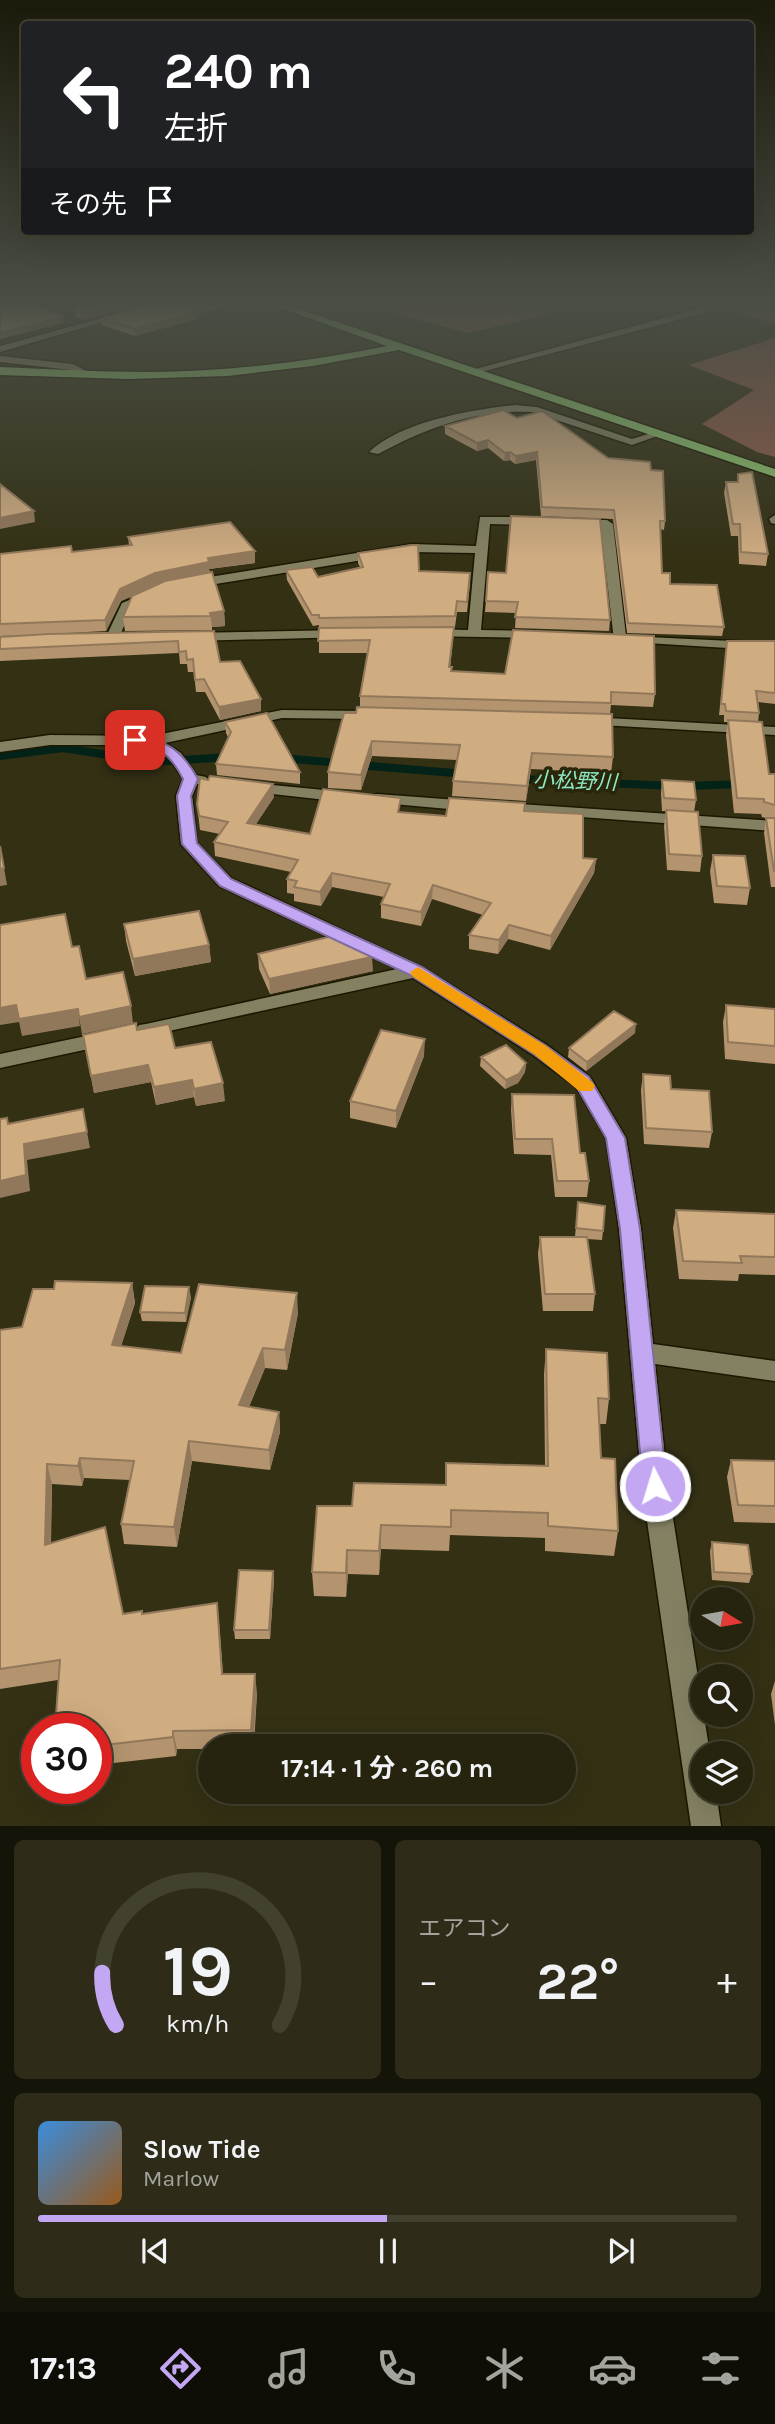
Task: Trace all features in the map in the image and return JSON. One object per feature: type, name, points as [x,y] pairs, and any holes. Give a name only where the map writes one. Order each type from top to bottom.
[{"type":"highway","points":[[529,390],[775,473]]},
{"type":"street","points":[[374,452],[417,429],[478,412],[515,408],[533,409],[632,442],[658,434]]},
{"type":"street","points":[[474,634],[484,520],[607,524],[613,638],[775,647]]},
{"type":"street","points":[[112,639],[127,607],[169,588],[228,576],[412,548],[482,550]]},
{"type":"street","points":[[412,633],[545,635]]},
{"type":"street","points":[[181,637],[360,634]]},
{"type":"street","points":[[0,747],[50,740],[151,741],[282,714],[376,715]]},
{"type":"street","points":[[567,719],[775,731]]},
{"type":"street","points":[[151,741],[184,767],[222,785],[319,795],[775,826]]},
{"type":"street","points":[[184,767],[189,844],[225,883],[416,971],[540,1050],[583,1082],[615,1138],[630,1229],[655,1486],[706,1825]]},
{"type":"street","points":[[0,1061],[416,971]]},
{"type":"street","points":[[642,1352],[775,1371]]},
{"type":"shaded area","points":[[754,390],[775,390],[775,457],[757,452],[702,424]]},
{"type":"building","points":[[503,410],[517,418],[542,411],[608,458],[650,462],[651,470],[663,471],[665,521],[660,521],[662,573],[670,573],[670,584],[717,585],[724,627],[628,623],[614,510],[542,507],[537,452],[516,456],[510,452],[505,453],[488,440],[477,443],[445,426]]},
{"type":"building","points":[[752,472],[768,554],[741,552],[740,524],[733,524],[726,482],[738,482],[738,474]]},
{"type":"building","points":[[0,484],[34,511],[0,518]]},
{"type":"building","points":[[511,516],[600,519],[610,620],[515,617],[518,602],[486,601],[488,572],[506,573]]},
{"type":"building","points":[[230,522],[255,551],[208,558],[209,562],[155,573],[120,589],[105,620],[0,624],[0,554],[71,546],[72,552],[132,545],[128,537]]},
{"type":"building","points":[[418,545],[419,571],[470,573],[467,602],[457,601],[455,616],[319,618],[319,615],[312,615],[286,570],[312,567],[318,577],[363,567],[358,553]]},
{"type":"building","points":[[212,572],[224,611],[210,613],[211,616],[123,617],[132,596],[165,581]]},
{"type":"building","points":[[454,627],[449,667],[452,667],[451,671],[505,674],[513,630],[654,636],[655,694],[611,692],[611,703],[360,696],[370,640],[318,641],[319,628]]},
{"type":"building","points":[[214,631],[220,662],[240,661],[261,699],[219,707],[204,679],[195,680],[193,659],[187,660],[186,651],[179,652],[178,641],[0,649],[0,637]]},
{"type":"building","points":[[727,641],[775,641],[775,693],[756,691],[759,713],[726,711],[725,704],[721,704]]},
{"type":"building","points":[[357,707],[612,714],[613,757],[532,753],[527,786],[453,781],[460,745],[372,741],[361,775],[328,772],[344,713],[356,713]]},
{"type":"building","points":[[267,713],[300,772],[216,764],[231,732],[225,722]]},
{"type":"building","points":[[728,720],[762,722],[769,774],[775,774],[775,805],[764,802],[764,799],[737,798]]},
{"type":"building","points":[[210,776],[273,784],[247,823],[310,834],[323,789],[401,798],[398,812],[446,816],[449,798],[525,803],[524,811],[583,814],[583,858],[596,859],[551,936],[509,925],[499,940],[469,935],[491,903],[433,885],[421,912],[381,904],[390,884],[332,873],[320,892],[294,887],[297,881],[287,879],[298,860],[214,842],[228,822],[199,816],[197,804],[200,778],[208,780]]},
{"type":"building","points":[[662,780],[694,782],[696,800],[664,798]]},
{"type":"building","points":[[666,810],[698,812],[702,856],[669,854]]},
{"type":"building","points":[[766,818],[775,818],[775,871],[774,871]]},
{"type":"building","points":[[0,846],[4,868],[0,869]]},
{"type":"building","points":[[713,855],[745,856],[750,888],[717,886]]},
{"type":"building","points":[[199,911],[209,945],[133,959],[124,924]]},
{"type":"building","points":[[65,914],[72,947],[79,946],[86,979],[123,972],[131,1006],[79,1017],[78,1009],[19,1019],[16,1005],[0,1008],[0,925]]},
{"type":"building","points":[[345,933],[363,942],[372,957],[269,979],[258,954]]},
{"type":"building","points":[[726,1005],[775,1009],[775,1046],[728,1042]]},
{"type":"building","points":[[614,1011],[636,1024],[587,1062],[569,1048]]},
{"type":"building","points":[[136,1023],[137,1030],[169,1024],[175,1048],[211,1042],[223,1083],[194,1089],[192,1080],[154,1087],[148,1065],[91,1076],[83,1035]]},
{"type":"building","points":[[381,1030],[425,1039],[396,1111],[350,1101]]},
{"type":"building","points":[[506,1045],[526,1063],[519,1074],[506,1080],[481,1057]]},
{"type":"building","points":[[643,1074],[670,1076],[671,1089],[709,1091],[712,1132],[646,1128]]},
{"type":"building","points":[[512,1094],[574,1095],[580,1153],[585,1153],[589,1181],[557,1181],[552,1139],[515,1139]]},
{"type":"building","points":[[83,1109],[87,1132],[24,1144],[26,1175],[0,1181],[0,1119],[7,1118],[8,1124]]},
{"type":"building","points":[[578,1202],[605,1206],[603,1231],[576,1228]]},
{"type":"building","points":[[676,1210],[775,1214],[775,1257],[740,1256],[742,1263],[683,1261]]},
{"type":"building","points":[[540,1237],[587,1237],[595,1294],[545,1294]]},
{"type":"building","points":[[55,1281],[132,1283],[112,1345],[181,1353],[199,1284],[297,1293],[285,1350],[263,1348],[239,1405],[279,1412],[269,1450],[189,1441],[174,1527],[121,1524],[134,1461],[80,1458],[78,1466],[47,1464],[45,1545],[105,1527],[123,1614],[142,1611],[142,1614],[217,1603],[222,1674],[255,1674],[251,1730],[173,1731],[173,1737],[112,1744],[112,1713],[56,1713],[60,1660],[0,1669],[0,1330],[22,1327],[33,1289],[54,1289]]},
{"type":"building","points":[[145,1286],[189,1287],[185,1313],[140,1312]]},
{"type":"building","points":[[546,1349],[607,1353],[609,1399],[598,1398],[601,1458],[615,1459],[618,1531],[548,1526],[548,1513],[451,1510],[451,1527],[381,1525],[379,1551],[347,1550],[346,1573],[312,1572],[317,1506],[352,1506],[354,1483],[446,1485],[446,1463],[548,1466]]},
{"type":"building","points":[[731,1460],[775,1461],[775,1506],[738,1505]]},
{"type":"building","points":[[712,1542],[748,1545],[752,1574],[714,1572]]},
{"type":"building","points":[[239,1570],[273,1571],[269,1630],[234,1630]]},
{"type":"waterway","name":"小松野川","points":[[0,756],[63,748],[153,762],[229,757]]},
{"type":"waterway","name":"小松野川","points":[[281,758],[340,763]]},
{"type":"waterway","name":"小松野川","points":[[358,765],[466,774]]},
{"type":"waterway","name":"小松野川","points":[[518,779],[672,786]]},
{"type":"waterway","name":"小松野川","points":[[686,786],[742,784]]},
{"type":"slow traffic","points":[[418,972],[540,1050],[586,1086]]},
{"type":"route","points":[[135,740],[151,741],[176,755],[184,767],[191,779],[184,796],[189,844],[225,883],[416,971],[540,1050],[583,1082],[615,1138],[630,1229],[655,1486]]}]
